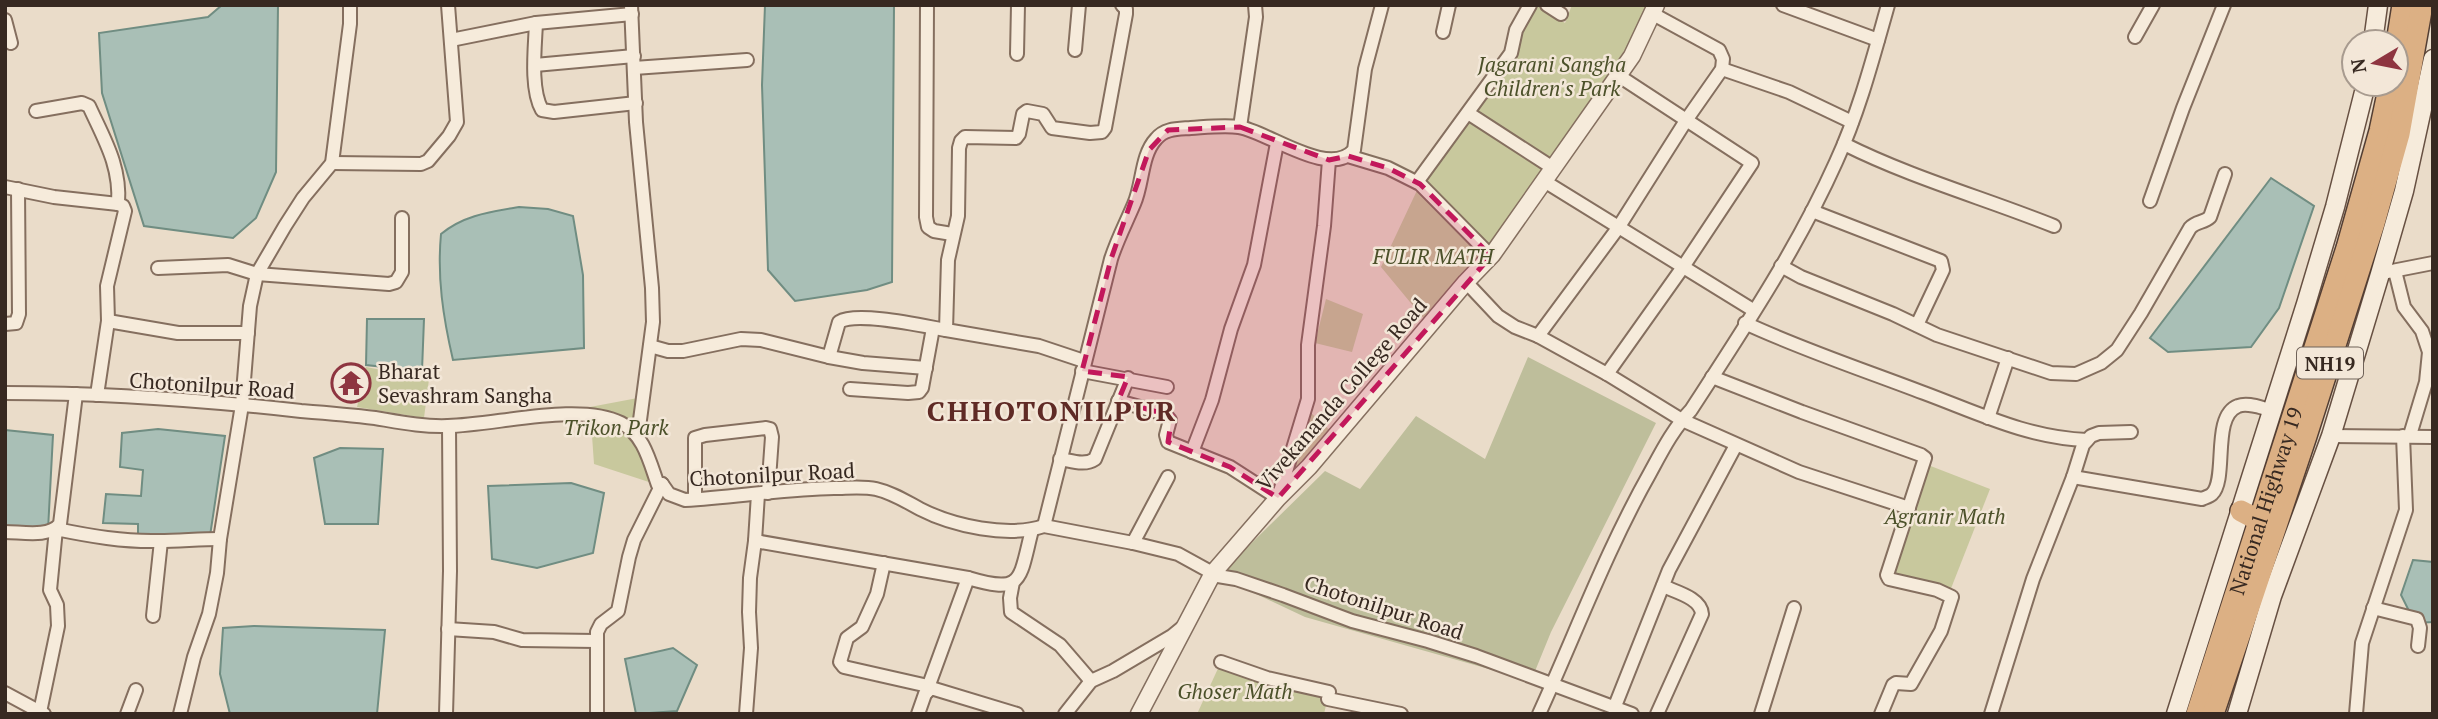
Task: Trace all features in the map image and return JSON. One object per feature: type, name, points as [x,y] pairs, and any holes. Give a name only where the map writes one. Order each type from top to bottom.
[{"type":"highway","points":[[2399,28],[2403,5]]},
{"type":"highway","name":"NH19","points":[[2213,714],[2374,223],[2402,121],[2422,5]]},
{"type":"highway","name":"National Highway 19","points":[[2197,714],[2250,516],[2347,248],[2387,98]]},
{"type":"main road","points":[[2375,28],[2378,5]]},
{"type":"main road","points":[[2236,714],[2272,596],[2387,272],[2433,59]]},
{"type":"main road","points":[[2176,714],[2250,516],[2271,410],[2335,207],[2362,98]]},
{"type":"street","points":[[180,714],[194,657],[209,614],[217,573],[242,405],[250,306],[257,274],[291,216],[332,163],[350,24],[349,5]]},
{"type":"street","points":[[332,163],[410,165],[428,161],[454,129],[457,122],[448,5]]},
{"type":"street","points":[[927,5],[926,216],[928,227],[934,231],[952,234]]},
{"type":"street","points":[[1017,54],[1018,5]]},
{"type":"street","points":[[1075,51],[1079,5]]},
{"type":"street","points":[[850,389],[915,393],[922,388],[939,329],[952,234],[958,216],[961,141],[965,136],[1016,138],[1023,114],[1027,111],[1043,114],[1052,128],[1102,132],[1105,128],[1126,14],[1122,5]]},
{"type":"street","points":[[1240,127],[1256,17],[1255,5]]},
{"type":"street","points":[[1091,681],[1060,645],[1011,612],[1010,598],[1013,582],[1022,570],[1038,528],[1060,459],[1111,259],[1135,203],[1149,150],[1157,138],[1168,130],[1240,127],[1277,143],[1329,160],[1348,156],[1354,150],[1367,60],[1382,5]]},
{"type":"street","points":[[1443,32],[1449,5]]},
{"type":"street","points":[[1417,182],[1511,53],[1516,30],[1530,5]]},
{"type":"street","points":[[1547,5],[1561,14]]},
{"type":"street","points":[[1783,5],[1878,40]]},
{"type":"street","points":[[1539,714],[1615,538],[1670,437],[1691,410],[1782,266],[1812,211],[1844,144],[1888,5]]},
{"type":"street","points":[[2135,37],[2153,5]]},
{"type":"street","points":[[2150,201],[2224,5]]},
{"type":"street","points":[[451,40],[536,23],[632,10],[636,103],[652,288],[650,346],[638,435]]},
{"type":"street","points":[[1538,336],[1618,228],[1722,69],[1723,59],[1719,50],[1654,10]]},
{"type":"street","name":"Vivekananda College Road","points":[[1139,714],[1213,573],[1278,498],[1309,467],[1491,256],[1632,57],[1654,10]]},
{"type":"street","points":[[5,20],[11,44]]},
{"type":"street","points":[[536,23],[535,65],[538,103],[542,110],[554,112],[636,103]]},
{"type":"street","points":[[535,65],[747,60]]},
{"type":"street","points":[[1722,69],[1789,93],[1852,122]]},
{"type":"street","points":[[1606,374],[1684,267],[1752,163],[1619,76]]},
{"type":"street","points":[[36,111],[82,103],[89,106],[117,169],[118,204]]},
{"type":"street","points":[[1468,113],[1553,168]]},
{"type":"street","points":[[1192,452],[1212,400],[1231,329],[1254,265],[1277,143]]},
{"type":"street","points":[[1844,144],[1936,184],[2000,204],[2054,226]]},
{"type":"street","points":[[1348,156],[1388,168],[1417,182],[1491,256]]},
{"type":"street","points":[[1118,401],[1166,414],[1170,423],[1166,439],[1236,470],[1278,498],[1308,399],[1308,345],[1324,226],[1329,160]]},
{"type":"street","points":[[1782,266],[1801,277],[1937,335],[2051,373],[2076,374],[2101,363],[2117,350],[2190,228],[2194,223],[2210,217],[2225,174]]},
{"type":"street","points":[[1544,181],[1753,310]]},
{"type":"street","points":[[5,324],[16,323],[19,314],[12,188],[54,197],[123,206],[125,215],[107,286],[108,321],[97,396]]},
{"type":"street","points":[[1812,211],[1941,261],[1943,270],[1917,325]]},
{"type":"street","points":[[158,268],[228,265],[257,274],[389,284],[396,282],[402,272],[402,218]]},
{"type":"street","points":[[2356,714],[2362,643],[2406,510],[2407,435],[2426,382],[2429,352],[2422,331],[2404,307],[2387,272],[2433,263]]},
{"type":"street","points":[[1466,282],[1498,316],[1515,327],[1538,336],[1682,419],[1800,472],[1909,508]]},
{"type":"street","points":[[829,357],[836,328],[843,320],[877,320],[1040,346],[1083,366],[1167,387]]},
{"type":"street","points":[[108,321],[178,333],[248,333]]},
{"type":"street","points":[[1745,323],[1786,342],[2034,434],[2087,440],[2099,433],[2131,432]]},
{"type":"street","points":[[650,346],[668,351],[683,351],[741,339],[761,340],[863,363],[926,368]]},
{"type":"street","points":[[1988,418],[2008,358]]},
{"type":"street","points":[[1712,377],[1924,456],[1923,467],[1886,574],[1887,577],[1937,590],[1952,597],[1941,631],[1912,684],[1896,683],[1881,714]]},
{"type":"street","points":[[1060,459],[1090,463],[1095,459],[1128,378]]},
{"type":"street","name":"Chotonilpur Road","points":[[5,393],[76,394],[242,405],[421,425],[449,426],[566,415],[600,416],[623,424],[638,435],[658,485],[662,484],[669,494],[685,500],[808,489],[873,488],[899,496],[950,522],[986,529],[1038,528],[1133,543],[1178,554],[1213,573],[1352,621],[1476,656],[1632,714]]},
{"type":"street","points":[[5,693],[42,713],[58,626],[57,605],[50,590],[56,529],[62,518],[76,394]]},
{"type":"street","points":[[2073,477],[2202,499],[2211,495],[2217,486],[2222,436],[2228,416],[2234,408],[2251,405],[2271,410]]},
{"type":"street","points":[[446,714],[449,426]]},
{"type":"street","points":[[695,499],[695,438],[770,429],[772,437],[750,578],[748,612],[751,648],[746,714]]},
{"type":"street","points":[[2331,436],[2433,437]]},
{"type":"street","points":[[1991,714],[2033,579],[2087,440]]},
{"type":"street","points":[[1615,706],[1662,586],[1736,444]]},
{"type":"street","points":[[1133,543],[1168,477]]},
{"type":"street","points":[[597,714],[596,641],[601,624],[618,611],[634,540],[662,484]]},
{"type":"street","points":[[5,532],[56,529],[106,539],[220,539]]},
{"type":"street","points":[[153,615],[161,541]]},
{"type":"street","points":[[755,541],[968,578],[994,586],[1013,582]]},
{"type":"street","points":[[884,563],[872,605],[862,627],[847,638],[840,662],[844,667],[927,690],[935,689],[1017,714]]},
{"type":"street","points":[[918,714],[968,578]]},
{"type":"street","points":[[1657,714],[1702,614],[1702,608],[1697,603],[1662,586]]},
{"type":"street","points":[[1761,714],[1794,608]]},
{"type":"street","points":[[2373,608],[2417,619],[2420,628],[2418,646]]},
{"type":"street","points":[[1065,714],[1091,681],[1113,671],[1184,627]]},
{"type":"street","points":[[448,629],[494,632],[534,641],[596,641]]},
{"type":"street","points":[[1221,662],[1266,678],[1401,714]]},
{"type":"street","points":[[127,714],[136,690]]},
{"type":"highlighted area","points":[[1240,127],[1329,160],[1348,156],[1388,168],[1420,184],[1491,256],[1278,498],[1230,467],[1168,442],[1172,416],[1118,401],[1128,377],[1082,371],[1111,259],[1149,150],[1168,130]]},
{"type":"green space","points":[[1535,5],[1565,23],[1572,5],[1654,5],[1491,256],[1429,325],[1381,267],[1420,184],[1423,184],[1471,121]]},
{"type":"green space","points":[[1326,299],[1363,314],[1352,352],[1315,343]]},
{"type":"green space","points":[[1528,357],[1656,423],[1551,632],[1531,681],[1305,617],[1218,576],[1325,471],[1360,489],[1416,416],[1485,459]]},
{"type":"green space","points":[[366,367],[429,379],[424,418],[357,407]]},
{"type":"green space","name":"Trikon Park","points":[[643,397],[641,441],[658,485],[594,464],[590,407]]},
{"type":"green space","points":[[1310,412],[1334,434],[1286,485]]},
{"type":"green space","name":"Agranir Math","points":[[1928,465],[1990,489],[1950,591],[1892,573]]},
{"type":"green space","name":"Ghoser Math","points":[[1221,662],[1329,692],[1324,714],[1197,714]]},
{"type":"shaded area","points":[[222,5],[278,5],[276,172],[256,218],[233,238],[144,226],[102,93],[99,33],[208,17]]},
{"type":"shaded area","points":[[765,5],[894,5],[892,282],[867,290],[795,301],[768,270],[762,85]]},
{"type":"shaded area","points":[[2271,178],[2314,206],[2279,308],[2251,347],[2168,352],[2150,338]]},
{"type":"shaded area","points":[[519,207],[548,209],[573,216],[583,275],[584,348],[453,360],[442,297],[441,234],[468,218]]},
{"type":"shaded area","points":[[367,319],[424,319],[422,371],[366,365]]},
{"type":"shaded area","points":[[158,429],[225,436],[210,536],[138,535],[138,524],[103,523],[106,494],[141,496],[143,470],[120,467],[122,433]]},
{"type":"shaded area","points":[[5,430],[53,435],[48,530],[5,527]]},
{"type":"shaded area","points":[[340,448],[383,449],[378,524],[325,524],[314,458]]},
{"type":"shaded area","points":[[571,483],[604,493],[593,553],[537,568],[492,559],[488,486]]},
{"type":"shaded area","points":[[2413,560],[2433,562],[2433,622],[2415,623],[2401,595]]},
{"type":"shaded area","points":[[254,626],[385,630],[377,714],[230,714],[220,674],[223,628]]},
{"type":"shaded area","points":[[673,648],[697,665],[677,711],[636,714],[625,659]]},
{"type":"place","name":"Bharat Sevashram Sangha","points":[[351,383]]},
{"type":"district","name":"CHHOTONILPUR","points":[[1052,410]]},
{"type":"park label","name":"Jagarani Sangha Children's Park","points":[[1552,76]]},
{"type":"park label","name":"FULIR MATH","points":[[1433,256]]}]
